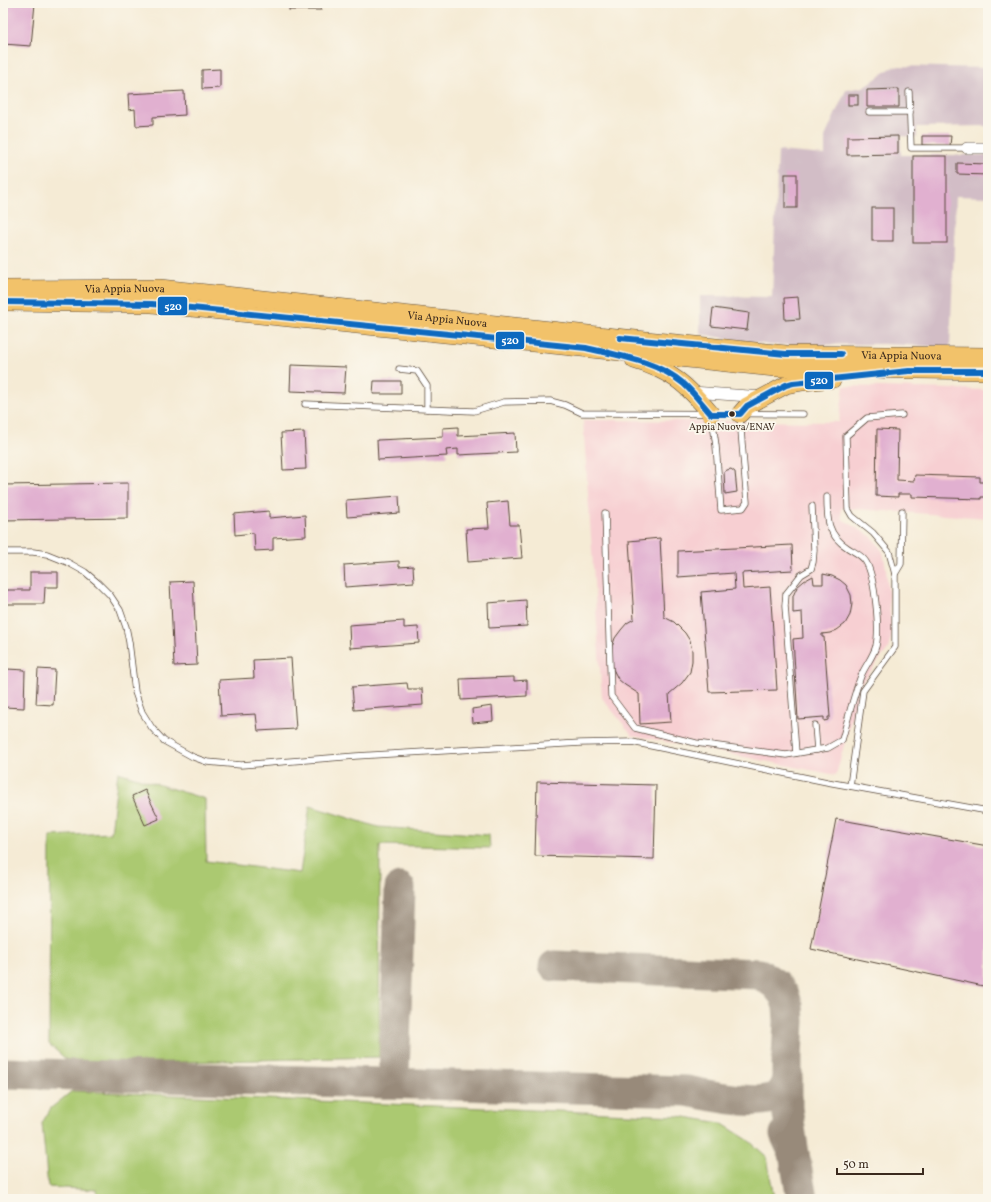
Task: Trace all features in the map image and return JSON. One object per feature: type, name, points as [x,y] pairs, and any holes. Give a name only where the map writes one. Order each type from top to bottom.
[{"type":"main road","name":"Via Appia Nuova","points":[[3,289],[160,288],[786,354],[988,356]]},
{"type":"main road","name":"Via Appia Nuova","points":[[3,302],[152,304],[775,368],[988,372]]},
{"type":"main road","points":[[586,348],[653,366],[673,376],[692,392],[711,414]]},
{"type":"main road","points":[[740,414],[747,406],[786,385],[793,383],[909,371]]},
{"type":"street","points":[[967,148],[988,148]]},
{"type":"street","points":[[692,392],[764,397]]},
{"type":"lane","points":[[909,92],[911,148],[967,148]]},
{"type":"lane","points":[[869,112],[910,112]]},
{"type":"lane","points":[[399,369],[417,371],[427,386],[427,409]]},
{"type":"lane","points":[[305,404],[474,411],[504,402],[550,401],[565,405],[582,413],[803,414]]},
{"type":"lane","points":[[711,414],[716,446],[720,510],[743,508],[747,502],[740,414]]},
{"type":"lane","points":[[850,786],[863,691],[896,647],[895,574],[889,552],[873,533],[852,516],[848,509],[846,436],[867,418],[902,415]]},
{"type":"lane","points":[[605,513],[611,696],[635,728],[696,743],[786,755],[828,748],[842,740],[861,675],[875,648],[877,638],[878,623],[872,575],[866,562],[856,552],[846,547],[831,532],[827,516],[828,497]]},
{"type":"lane","points":[[796,753],[785,606],[786,594],[801,575],[811,569],[814,562],[812,506]]},
{"type":"lane","points":[[895,574],[901,564],[902,511]]},
{"type":"lane","points":[[3,552],[47,554],[67,562],[85,572],[110,595],[120,610],[126,627],[135,692],[142,712],[152,728],[164,741],[192,757],[207,762],[241,765],[379,754],[582,743],[632,742],[850,786],[988,811]]},
{"type":"lane","points":[[815,725],[817,750]]},
{"type":"shaded area","points":[[894,66],[988,68],[988,126],[917,127],[917,137],[901,136],[901,155],[988,155],[988,197],[956,196],[950,347],[883,344],[770,345],[700,334],[700,296],[772,297],[778,151],[825,155],[825,137],[846,90],[864,87]]},
{"type":"shaded area","points":[[844,386],[988,390],[988,518],[841,508],[842,519],[872,537],[883,552],[886,568],[892,635],[888,649],[861,683],[836,775],[632,735],[602,698],[583,420],[839,422]]},
{"type":"green space","points":[[118,772],[205,799],[206,861],[300,873],[310,806],[378,827],[489,835],[490,848],[380,845],[379,1057],[98,1064],[69,1062],[49,1044],[50,836],[111,833]]},
{"type":"green space","points":[[72,1091],[679,1116],[721,1123],[748,1140],[767,1157],[774,1199],[97,1199],[97,1190],[48,1187],[42,1123],[51,1108]]},
{"type":"building","points":[[5,3],[35,3],[31,46],[3,44]]},
{"type":"building","points":[[289,3],[321,3],[321,10],[289,10]]},
{"type":"building","points":[[220,69],[220,88],[202,89],[202,70]]},
{"type":"building","points":[[899,89],[899,107],[867,107],[867,90]]},
{"type":"building","points":[[184,91],[185,115],[153,117],[153,125],[136,126],[135,109],[129,110],[128,94]]},
{"type":"building","points":[[848,95],[858,95],[858,105],[848,105]]},
{"type":"building","points":[[898,136],[898,154],[847,155],[847,137]]},
{"type":"building","points":[[922,136],[951,136],[950,146],[922,145]]},
{"type":"building","points":[[913,156],[947,156],[947,243],[913,243]]},
{"type":"building","points":[[957,163],[988,164],[988,175],[957,174]]},
{"type":"building","points":[[785,174],[797,174],[797,208],[785,208]]},
{"type":"building","points":[[872,208],[893,208],[893,241],[872,241]]},
{"type":"building","points":[[798,297],[800,319],[785,320],[784,298]]},
{"type":"building","points":[[713,308],[749,313],[747,330],[711,326]]},
{"type":"building","points":[[291,365],[346,367],[344,393],[290,391]]},
{"type":"building","points":[[374,381],[401,381],[401,394],[373,394]]},
{"type":"building","points":[[458,427],[458,436],[515,433],[516,452],[458,455],[458,449],[446,450],[447,456],[378,460],[377,440],[443,437],[443,428]]},
{"type":"building","points":[[877,429],[898,430],[897,480],[914,481],[915,475],[980,477],[980,482],[988,482],[988,497],[981,497],[981,499],[912,497],[912,494],[898,494],[898,497],[876,496]]},
{"type":"building","points":[[304,432],[306,469],[283,470],[281,433]]},
{"type":"building","points":[[731,469],[735,472],[737,492],[725,494],[724,472]]},
{"type":"building","points":[[128,483],[128,518],[3,520],[3,485]]},
{"type":"building","points":[[399,496],[400,513],[347,517],[346,500]]},
{"type":"building","points":[[508,501],[510,525],[519,525],[522,558],[468,562],[466,529],[489,528],[487,503]]},
{"type":"building","points":[[269,511],[269,518],[305,515],[306,536],[273,538],[273,550],[255,551],[254,533],[235,535],[234,514]]},
{"type":"building","points":[[660,538],[664,617],[674,622],[685,633],[690,641],[692,661],[690,672],[682,683],[669,694],[671,722],[640,724],[639,694],[618,679],[613,669],[611,650],[615,638],[627,623],[634,619],[629,541]]},
{"type":"building","points":[[792,545],[793,570],[742,573],[743,589],[770,587],[777,690],[709,692],[701,592],[735,589],[734,573],[678,577],[678,551]]},
{"type":"building","points":[[399,561],[399,567],[413,566],[414,582],[345,587],[344,565]]},
{"type":"building","points":[[30,572],[58,572],[58,587],[45,587],[44,604],[3,604],[3,590],[30,590]]},
{"type":"building","points":[[823,574],[832,576],[846,585],[851,595],[852,604],[850,615],[845,624],[837,630],[822,634],[822,637],[824,637],[830,717],[828,717],[828,720],[824,721],[824,717],[798,719],[793,639],[803,638],[802,612],[793,613],[793,596],[797,587],[813,576],[814,584],[823,584]]},
{"type":"building","points":[[193,581],[197,665],[174,666],[170,582]]},
{"type":"building","points":[[526,600],[527,626],[489,628],[488,603]]},
{"type":"building","points":[[404,621],[404,628],[418,627],[419,643],[350,648],[349,625]]},
{"type":"building","points":[[291,658],[296,729],[258,731],[256,714],[221,716],[219,680],[254,678],[253,660]]},
{"type":"building","points":[[7,669],[25,670],[24,708],[3,707],[3,689],[6,689]]},
{"type":"building","points":[[38,669],[55,670],[53,705],[36,704]]},
{"type":"building","points":[[514,677],[514,681],[527,680],[527,696],[461,700],[460,679]]},
{"type":"building","points":[[407,683],[408,689],[422,689],[423,705],[354,710],[352,687]]},
{"type":"building","points":[[492,706],[493,721],[473,723],[472,709]]},
{"type":"building","points":[[537,782],[656,785],[654,859],[535,856]]},
{"type":"building","points":[[145,790],[159,819],[145,825],[132,796]]},
{"type":"building","points":[[836,819],[988,846],[988,987],[811,949]]},
{"type":"taxiway","points":[[385,1083],[394,1077],[400,888]]},
{"type":"taxiway","points":[[554,966],[760,974],[775,984],[784,995],[788,1006],[787,1108],[794,1154]]},
{"type":"taxiway","points":[[3,1073],[687,1091],[746,1100],[769,1099],[777,1096],[783,1089],[787,1080]]},
{"type":"taxiway","points":[[785,1134],[794,1154],[802,1199]]},
{"type":"transit line","name":"520","points":[[3,302],[152,304],[586,348],[638,360],[662,370],[684,384],[711,414],[740,414],[747,406],[786,385],[793,383],[909,371],[988,371]]},
{"type":"transit line","name":"520","points":[[620,338],[786,354],[841,354]]},
{"type":"place","name":"Appia Nuova/ENAV","points":[[732,414]]}]
